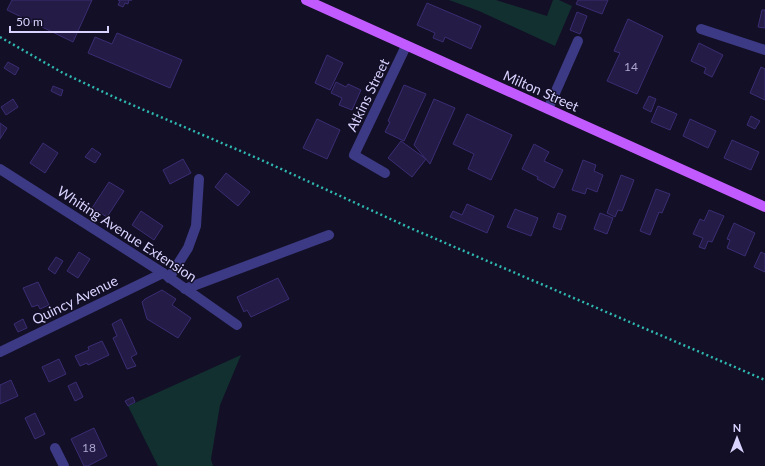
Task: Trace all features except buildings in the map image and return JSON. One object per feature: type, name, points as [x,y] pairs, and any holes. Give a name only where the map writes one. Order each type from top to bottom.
[{"type":"main road","name":"Milton Street","points":[[306,0],[765,207]]},
{"type":"street","points":[[701,29],[761,48]]},
{"type":"street","points":[[548,109],[578,41]]},
{"type":"street","name":"Atkins Street","points":[[385,173],[354,155],[406,46]]},
{"type":"street","name":"Whiting Avenue Extension","points":[[0,169],[166,275],[237,325]]},
{"type":"street","points":[[166,275],[188,248],[196,226],[198,179]]},
{"type":"street","points":[[185,288],[329,235]]},
{"type":"street","name":"Quincy Avenue","points":[[0,352],[166,275]]},
{"type":"street","points":[[55,448],[64,466]]},
{"type":"path","points":[[0,37],[63,73],[116,98],[256,158],[416,230],[765,380]]},
{"type":"green space","points":[[449,0],[496,0],[547,16],[553,0],[559,0],[572,6],[555,46],[479,11]]},
{"type":"green space","points":[[241,355],[220,405],[211,459],[213,466],[158,466],[128,406]]}]
